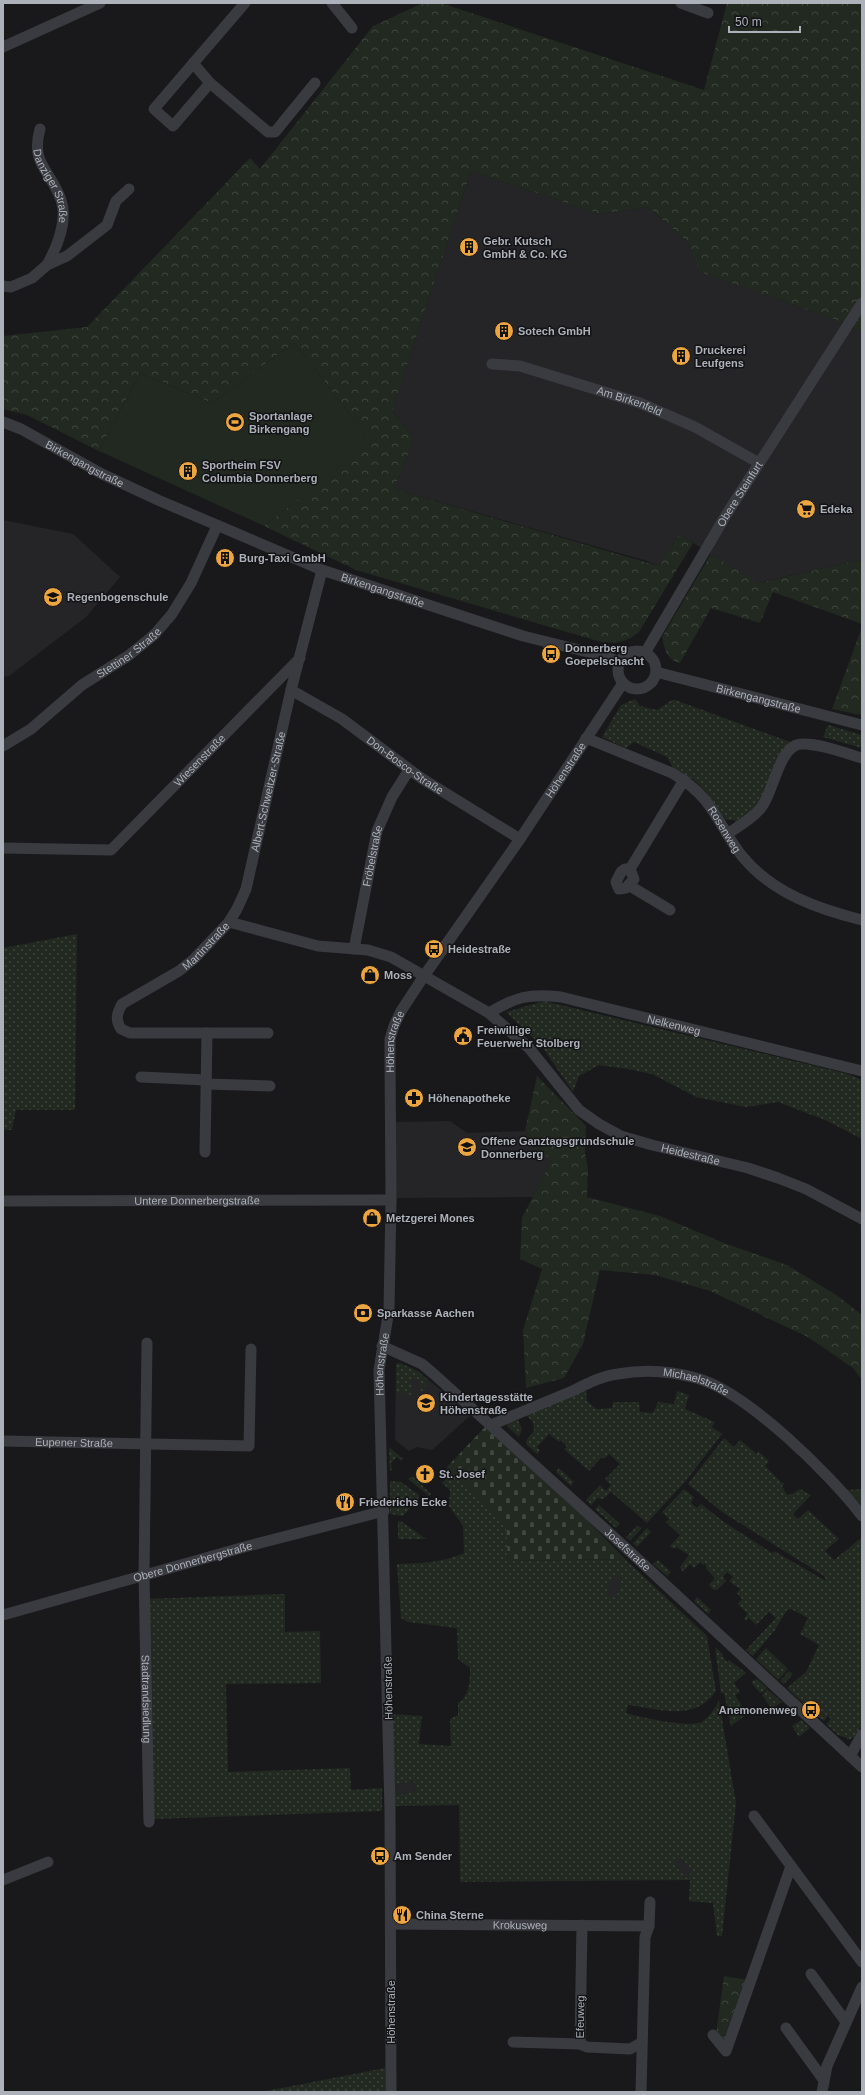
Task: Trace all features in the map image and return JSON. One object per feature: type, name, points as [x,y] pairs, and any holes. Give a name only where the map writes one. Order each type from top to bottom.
[{"type":"street","points":[[3,47],[99,3]]},
{"type":"street","points":[[210,83],[173,126],[154,109],[245,3]]},
{"type":"street","points":[[332,3],[352,28]]},
{"type":"street","points":[[681,3],[708,13]]},
{"type":"street","points":[[193,63],[210,83],[268,132],[275,132],[315,83]]},
{"type":"street","name":"Danziger Straße","points":[[40,129],[36,143],[38,155],[61,200],[62,213],[56,245],[47,265]]},
{"type":"street","name":"Danziger Straße","points":[[3,286],[11,286],[32,278],[47,265],[67,256],[107,225],[116,201],[129,189]]},
{"type":"street","name":"Obere Steinfurt","points":[[645,653],[687,579],[759,463],[862,303]]},
{"type":"street","name":"Am Birkenfeld","points":[[492,364],[520,366],[640,403],[695,427],[759,463]]},
{"type":"street","name":"Birkengangstraße","points":[[3,422],[21,429],[102,474],[217,526],[322,570],[523,636],[608,657],[620,662]]},
{"type":"street","name":"Stettiner Straße","points":[[3,746],[31,730],[82,685],[128,656],[154,635],[172,614],[191,584],[217,526]]},
{"type":"street","points":[[300,658],[322,570]]},
{"type":"street","points":[[632,651],[645,653],[654,661],[656,672],[654,679],[643,688],[636,689],[623,683],[618,673],[620,662],[625,655],[632,651]]},
{"type":"street","name":"Albert-Schweitzer-Straße","points":[[229,922],[246,889],[291,690],[300,658]]},
{"type":"street","name":"Wiesenstraße","points":[[3,848],[111,850],[300,658]]},
{"type":"street","name":"Birkengangstraße","points":[[656,672],[862,725]]},
{"type":"street","name":"Höhenstraße","points":[[391,2092],[391,1924],[384,1511],[380,1370],[382,1346],[389,1310],[391,1200],[390,1039],[401,1011],[520,839],[623,683]]},
{"type":"street","name":"Don-Bosco-Straße","points":[[291,690],[342,719],[409,770],[520,839]]},
{"type":"street","name":"Rosenweg","points":[[586,738],[672,773],[684,780],[705,800],[742,856],[755,868],[785,891],[800,900],[824,910],[862,920]]},
{"type":"street","points":[[727,834],[751,817],[768,799],[784,756],[794,747],[801,744],[810,745],[862,758]]},
{"type":"street","name":"Fröbelstraße","points":[[354,949],[377,831],[392,797],[409,770]]},
{"type":"street","points":[[630,869],[684,780]]},
{"type":"street","points":[[625,869],[630,869],[634,879],[630,886],[618,889],[616,882],[621,872],[625,869]]},
{"type":"street","points":[[630,886],[670,910]]},
{"type":"street","name":"Martinstraße","points":[[268,1033],[130,1033],[121,1029],[118,1024],[118,1011],[122,1004],[165,981],[184,967],[229,922],[318,946],[368,950],[391,957],[424,976]]},
{"type":"street","name":"Heidestraße","points":[[424,976],[489,1013],[529,1048],[579,1110],[599,1124],[621,1136],[748,1168],[778,1178],[833,1202],[862,1219]]},
{"type":"street","name":"Nelkenweg","points":[[489,1013],[515,999],[536,994],[561,997],[862,1071]]},
{"type":"street","points":[[205,1152],[207,1033]]},
{"type":"street","points":[[141,1077],[270,1086]]},
{"type":"street","name":"Untere Donnerbergstraße","points":[[3,1201],[391,1200]]},
{"type":"street","points":[[144,1575],[144,1444],[147,1343]]},
{"type":"street","name":"Josefstraße","points":[[382,1346],[422,1364],[718,1632],[862,1767]]},
{"type":"street","name":"Eupener Straße","points":[[3,1441],[249,1446],[251,1349]]},
{"type":"street","name":"Michaelstraße","points":[[491,1425],[593,1382],[616,1374],[643,1371],[669,1372],[697,1378],[730,1394],[784,1435],[811,1461],[862,1516]]},
{"type":"street","name":"Obere Donnerbergstraße","points":[[3,1615],[144,1575],[384,1511]]},
{"type":"street","name":"Stadtrandsiedlung","points":[[144,1575],[149,1822]]},
{"type":"street","points":[[850,1756],[862,1735]]},
{"type":"street","points":[[754,1816],[862,1962]]},
{"type":"street","points":[[3,1880],[48,1862]]},
{"type":"street","points":[[713,2035],[726,2051],[791,1866]]},
{"type":"street","points":[[640,2092],[645,1937],[649,1926],[650,1902]]},
{"type":"street","name":"Krokusweg","points":[[391,1924],[649,1926]]},
{"type":"street","name":"Efeuweg","points":[[582,1925],[580,2044],[587,2047],[630,2048],[641,2043]]},
{"type":"street","points":[[811,1974],[846,2022]]},
{"type":"street","points":[[822,2092],[823,2079],[827,2066],[862,1987]]},
{"type":"street","points":[[786,2028],[823,2079]]},
{"type":"street","points":[[513,2042],[580,2044]]},
{"type":"street","points":[[630,2048],[641,2056]]},
{"type":"shaded area","points":[[471,171],[600,214],[648,207],[689,243],[701,272],[839,321],[862,333],[862,562],[859,560],[758,583],[679,534],[659,566],[647,561],[394,489],[414,439],[392,411]]},
{"type":"shaded area","name":"Regenbogenschule","points":[[3,520],[73,534],[120,577],[86,617],[9,676],[3,677]]},
{"type":"shaded area","name":"Offene Ganztagsgrundschule Donnerberg","points":[[450,1121],[467,1133],[525,1131],[551,1161],[533,1197],[395,1198],[396,1122]]},
{"type":"shaded area","name":"Kindertagesstätte Höhenstraße","points":[[400,1363],[419,1372],[471,1415],[432,1450],[417,1447],[409,1451],[395,1440],[396,1364]]},
{"type":"shaded area","points":[[612,1575],[622,1578],[616,1598],[606,1595]]},
{"type":"shaded area","points":[[414,1781],[416,1791],[398,1795],[395,1785]]},
{"type":"shaded area","points":[[681,1858],[694,1872],[686,1878],[674,1864]]},
{"type":"green space","points":[[423,3],[441,3],[704,90],[727,3],[862,3],[862,333],[839,321],[700,272],[689,243],[648,207],[600,214],[471,171],[392,411],[414,439],[394,489],[659,566],[679,534],[693,543],[639,632],[625,640],[617,642],[601,642],[356,570],[264,526],[371,441],[294,343],[212,403],[140,373],[99,451],[27,415],[3,409],[3,336],[87,327],[250,158],[260,169],[373,26]]},
{"type":"green space","name":"Sportanlage Birkengang","points":[[294,343],[372,442],[264,526],[99,451],[140,373],[212,403]]},
{"type":"green space","points":[[711,554],[759,583],[859,560],[862,562],[862,624],[773,592],[760,623],[711,608],[680,663],[676,662],[667,654],[662,637]]},
{"type":"green space","points":[[862,627],[862,715],[832,709]]},
{"type":"green space","points":[[659,683],[645,693],[631,694],[644,690]]},
{"type":"green space","points":[[635,699],[640,706],[657,710],[672,700],[675,700],[793,743],[765,799],[737,824],[734,820],[726,820],[705,791],[695,781],[673,768],[667,757],[634,742],[626,748],[602,737],[621,705]]},
{"type":"green space","points":[[828,725],[862,735],[862,748],[823,737]]},
{"type":"green space","points":[[77,934],[75,1110],[16,1110],[12,1130],[3,1130],[3,948]]},
{"type":"green space","points":[[544,1001],[848,1074],[862,1080],[862,1139],[825,1120],[778,1102],[746,1107],[696,1097],[652,1074],[628,1069],[599,1065],[579,1076],[573,1092],[541,1045],[506,1012]]},
{"type":"green space","points":[[537,1076],[586,1126],[585,1152],[588,1170],[587,1197],[660,1216],[724,1243],[787,1265],[838,1296],[862,1315],[862,1380],[853,1368],[808,1337],[710,1291],[655,1275],[600,1270],[583,1344],[564,1378],[526,1388],[523,1330],[542,1269],[520,1259],[522,1218],[551,1161],[525,1131]]},
{"type":"green space","points":[[400,1363],[419,1372],[429,1381],[419,1396],[419,1379],[411,1379],[411,1395],[396,1392],[396,1364]]},
{"type":"green space","points":[[586,1390],[587,1401],[596,1409],[612,1408],[613,1402],[639,1402],[640,1412],[653,1413],[658,1402],[674,1404],[677,1391],[689,1395],[685,1408],[687,1410],[715,1422],[712,1427],[722,1434],[684,1483],[647,1523],[611,1492],[603,1499],[598,1498],[591,1505],[586,1500],[600,1485],[606,1491],[611,1485],[605,1479],[620,1464],[609,1454],[604,1459],[602,1457],[589,1471],[564,1449],[567,1447],[561,1440],[559,1442],[549,1434],[537,1447],[540,1451],[537,1454],[526,1444],[527,1439],[534,1431],[533,1422],[526,1415]]},
{"type":"green space","points":[[518,1420],[522,1429],[519,1437],[507,1426],[509,1423]]},
{"type":"green space","points":[[487,1425],[558,1490],[625,1559],[508,1561],[506,1523],[447,1467]]},
{"type":"green space","points":[[724,1438],[734,1447],[740,1440],[757,1454],[758,1451],[769,1461],[765,1466],[782,1483],[785,1483],[782,1486],[787,1495],[800,1489],[811,1495],[793,1514],[798,1519],[808,1510],[839,1539],[825,1551],[834,1560],[861,1539],[862,1726],[856,1735],[850,1739],[847,1740],[847,1738],[838,1735],[826,1724],[831,1719],[828,1716],[824,1721],[812,1712],[814,1710],[809,1705],[807,1707],[787,1688],[806,1672],[819,1645],[800,1634],[808,1618],[791,1609],[787,1610],[775,1630],[753,1656],[746,1650],[776,1618],[769,1612],[756,1625],[749,1618],[746,1621],[744,1619],[748,1614],[738,1604],[742,1599],[737,1593],[740,1589],[729,1581],[733,1577],[727,1572],[723,1577],[726,1581],[718,1589],[714,1590],[709,1585],[715,1578],[707,1570],[705,1563],[703,1565],[700,1562],[694,1568],[690,1564],[683,1572],[680,1567],[689,1555],[676,1547],[674,1549],[670,1546],[680,1535],[666,1522],[669,1519],[662,1512],[684,1489],[694,1497],[691,1503],[697,1508],[701,1504],[724,1522],[772,1553],[774,1551],[826,1581],[824,1576],[722,1512],[688,1484]]},
{"type":"green space","points":[[389,1447],[403,1459],[401,1461],[397,1457],[391,1463],[392,1471],[390,1470]]},
{"type":"green space","points":[[447,1467],[506,1523],[508,1561],[625,1559],[707,1636],[716,1691],[708,1701],[698,1707],[676,1711],[664,1711],[628,1705],[626,1713],[676,1723],[695,1724],[707,1718],[712,1713],[719,1701],[736,1803],[722,1936],[717,1936],[713,1903],[689,1901],[690,1880],[460,1882],[459,1805],[394,1806],[392,1714],[422,1716],[419,1744],[451,1746],[450,1719],[458,1715],[458,1703],[465,1696],[469,1683],[470,1668],[458,1659],[457,1628],[408,1622],[401,1618],[397,1564],[440,1561],[464,1553],[463,1526],[449,1506],[450,1490],[442,1483],[446,1479]],"holes":[[[612,1576],[622,1578],[616,1598],[607,1594]],[[414,1781],[416,1791],[398,1795],[395,1785]],[[681,1858],[693,1871],[686,1878],[674,1864]]]},
{"type":"green space","points":[[559,1468],[574,1482],[571,1486],[556,1472]]},
{"type":"green space","points":[[412,1476],[431,1494],[429,1496],[408,1479]]},
{"type":"green space","points":[[390,1481],[401,1482],[419,1495],[418,1499],[403,1516],[390,1514]]},
{"type":"green space","points":[[862,1489],[862,1506],[847,1490]]},
{"type":"green space","points":[[599,1505],[620,1524],[616,1528],[595,1509]]},
{"type":"green space","points":[[398,1521],[402,1522],[426,1539],[398,1539]]},
{"type":"green space","points":[[637,1526],[642,1528],[630,1541],[626,1537]]},
{"type":"green space","points":[[647,1528],[651,1532],[637,1547],[633,1543]]},
{"type":"green space","points":[[658,1560],[671,1572],[667,1576],[653,1564]]},
{"type":"green space","points":[[285,1594],[285,1632],[320,1631],[321,1683],[226,1684],[228,1772],[350,1768],[351,1790],[382,1788],[382,1811],[154,1819],[146,1599]]},
{"type":"green space","points":[[697,1597],[711,1610],[708,1614],[694,1601]]},
{"type":"green space","points":[[715,1647],[723,1654],[722,1656],[727,1662],[729,1660],[746,1673],[734,1683],[740,1692],[735,1695],[747,1714],[731,1726],[724,1693],[721,1693]]},
{"type":"green space","points":[[766,1648],[788,1669],[778,1680],[756,1659]]},
{"type":"green space","points":[[789,1671],[793,1674],[784,1684],[780,1681]]},
{"type":"green space","points":[[757,1679],[767,1688],[760,1693],[751,1682]]},
{"type":"green space","points":[[767,1689],[782,1702],[772,1709],[762,1695]]},
{"type":"green space","points":[[801,1720],[810,1728],[799,1737],[792,1726]]},
{"type":"green space","points":[[724,1976],[749,1980],[726,2048],[715,2041]]},
{"type":"green space","points":[[385,2068],[385,2092],[261,2092]]},
{"type":"place","name":"Gebr. Kutsch GmbH & Co. KG","points":[[469,247]]},
{"type":"place","name":"Sotech GmbH","points":[[504,331]]},
{"type":"place","name":"Druckerei Leufgens","points":[[681,356]]},
{"type":"place","name":"Sportanlage Birkengang","points":[[235,422]]},
{"type":"place","name":"Sportheim FSV Columbia Donnerberg","points":[[188,471]]},
{"type":"place","name":"Edeka","points":[[806,509]]},
{"type":"place","name":"Burg-Taxi GmbH","points":[[225,558]]},
{"type":"place","name":"Regenbogenschule","points":[[53,597]]},
{"type":"place","name":"Donnerberg Goepelschacht","points":[[551,654]]},
{"type":"place","name":"Heidestraße","points":[[434,949]]},
{"type":"place","name":"Moss","points":[[370,975]]},
{"type":"place","name":"Freiwillige Feuerwehr Stolberg","points":[[463,1036]]},
{"type":"place","name":"Höhenapotheke","points":[[414,1098]]},
{"type":"place","name":"Offene Ganztagsgrundschule Donnerberg","points":[[467,1147]]},
{"type":"place","name":"Metzgerei Mones","points":[[372,1218]]},
{"type":"place","name":"Sparkasse Aachen","points":[[363,1313]]},
{"type":"place","name":"Kindertagesstätte Höhenstraße","points":[[426,1403]]},
{"type":"place","name":"St. Josef","points":[[425,1474]]},
{"type":"place","name":"Friederichs Ecke","points":[[345,1502]]},
{"type":"place","name":"Anemonenweg","points":[[811,1710]]},
{"type":"place","name":"Am Sender","points":[[380,1856]]},
{"type":"place","name":"China Sterne","points":[[402,1915]]}]
